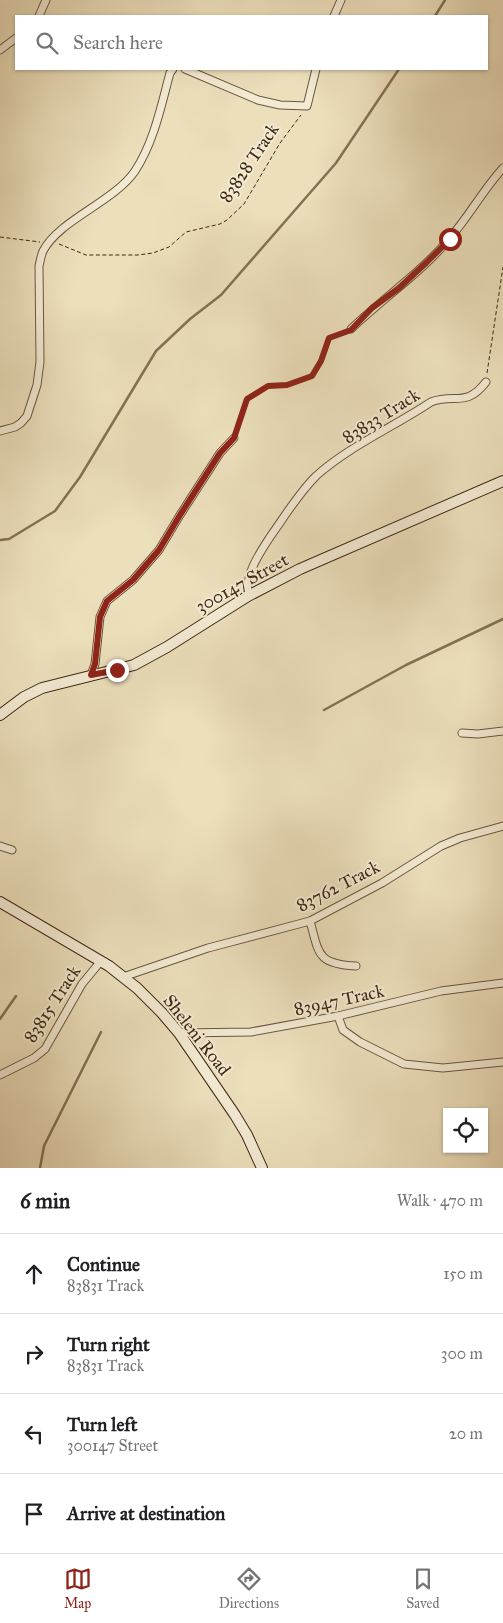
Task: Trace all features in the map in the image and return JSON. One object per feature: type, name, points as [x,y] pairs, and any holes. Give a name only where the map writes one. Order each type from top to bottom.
[{"type":"street","points":[[39,15],[46,0]]},
{"type":"street","points":[[334,15],[341,0]]},
{"type":"street","points":[[0,50],[15,39]]},
{"type":"street","points":[[0,431],[15,427],[27,416],[37,384],[40,362],[38,332],[39,266],[43,252],[57,234],[126,182],[135,171],[150,140],[172,70]]},
{"type":"street","points":[[187,70],[258,100],[307,106],[316,70]]},
{"type":"street","points":[[351,330],[372,308],[399,288],[450,239],[503,168]]},
{"type":"street","name":"83833 Track","points":[[248,596],[247,586],[259,553],[300,494],[317,476],[367,440],[431,402],[442,398],[459,399],[472,396],[486,382]]},
{"type":"street","points":[[91,675],[95,664],[100,617],[107,601],[133,580],[159,550],[220,453],[234,438]]},
{"type":"street","name":"300147 Street","points":[[0,715],[24,697],[42,688],[117,670],[134,664],[168,647],[248,596],[300,569],[503,481]]},
{"type":"street","points":[[462,733],[478,734],[503,731]]},
{"type":"street","name":"83762 Track","points":[[123,977],[208,948],[310,921],[365,892],[441,846],[460,838],[503,826]]},
{"type":"street","points":[[0,846],[12,850]]},
{"type":"street","name":"Sheleni Road","points":[[0,902],[101,961],[137,988],[179,1033],[235,1115],[247,1135],[262,1168]]},
{"type":"street","points":[[310,921],[320,955],[324,959],[337,964],[356,966]]},
{"type":"street","name":"83815 Track","points":[[0,1075],[34,1058],[45,1049],[70,1002],[101,961]]},
{"type":"street","name":"83947 Track","points":[[179,1033],[251,1032],[338,1016],[441,991],[503,983]]},
{"type":"street","points":[[338,1016],[343,1030],[360,1042],[404,1064],[442,1068],[503,1062]]},
{"type":"path","name":"83828 Track","points":[[0,238],[57,244],[86,255],[138,255],[153,253],[169,247],[186,232],[220,224],[234,215],[244,204],[280,143],[307,106]]},
{"type":"path","points":[[486,382],[503,268]]},
{"type":"path","points":[[234,438],[247,399],[268,386],[287,385],[312,376],[321,361],[329,338],[351,330]]},
{"type":"waterway","points":[[436,15],[445,0]]},
{"type":"waterway","points":[[0,540],[9,539],[55,511],[80,477],[156,351],[190,319],[221,295],[336,163],[398,70]]},
{"type":"waterway","points":[[324,710],[406,665],[503,619]]},
{"type":"waterway","points":[[0,1019],[16,996]]},
{"type":"waterway","points":[[40,1168],[44,1146],[101,1032]]},
{"type":"route","points":[[117,670],[91,675],[95,664],[100,617],[107,601],[133,580],[159,550],[220,453],[234,438],[247,399],[268,386],[287,385],[312,376],[321,361],[329,338],[351,330],[372,308],[399,288],[450,239]]}]
